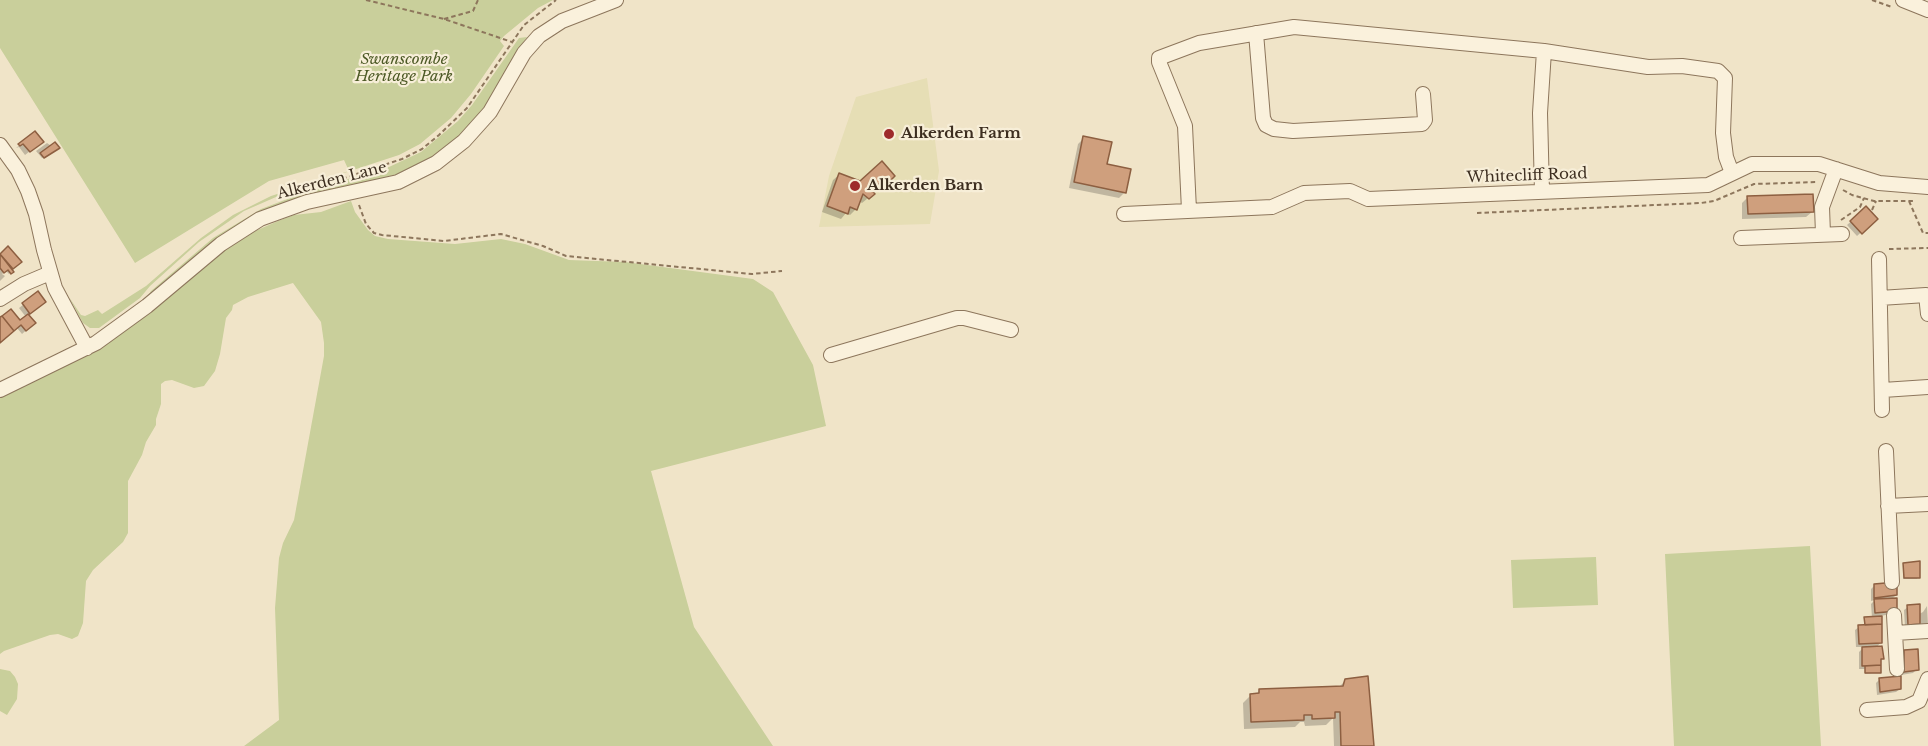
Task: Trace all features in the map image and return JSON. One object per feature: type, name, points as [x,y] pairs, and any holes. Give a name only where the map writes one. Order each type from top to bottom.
[{"type":"street","name":"Alkerden Lane","points":[[0,390],[87,348],[147,306],[198,261],[240,230],[288,208],[406,179],[441,160],[464,141],[490,112],[524,53],[538,36],[562,21],[616,0]]},
{"type":"street","points":[[1903,0],[1928,10]]},
{"type":"street","points":[[1189,210],[1185,126],[1159,58],[1199,43],[1306,27],[1544,51],[1648,67],[1682,66],[1721,72],[1725,78],[1722,113],[1724,145],[1732,173]]},
{"type":"street","points":[[1256,33],[1263,118],[1266,125],[1274,129],[1293,131],[1422,124],[1425,120],[1423,94]]},
{"type":"street","points":[[1542,192],[1541,103],[1544,51]]},
{"type":"street","points":[[0,145],[18,170],[33,203],[50,273],[63,305],[87,348]]},
{"type":"street","name":"Whitecliff Road","points":[[1124,213],[1272,207],[1304,193],[1350,191],[1368,200],[1708,185],[1752,164],[1819,164],[1879,183],[1928,187]]},
{"type":"street","points":[[1741,238],[1833,234],[1823,205],[1836,169]]},
{"type":"street","points":[[1882,410],[1880,298],[1884,254]]},
{"type":"street","points":[[0,299],[24,284],[50,273]]},
{"type":"street","points":[[1880,298],[1926,295],[1928,314]]},
{"type":"street","points":[[831,355],[957,318],[1011,330]]},
{"type":"street","points":[[1883,390],[1928,387]]},
{"type":"street","points":[[1886,451],[1892,582]]},
{"type":"street","points":[[1888,506],[1928,504]]},
{"type":"street","points":[[1893,615],[1897,669]]},
{"type":"street","points":[[1895,633],[1928,631]]},
{"type":"street","points":[[1867,710],[1906,707],[1919,700],[1928,679]]},
{"type":"path","points":[[366,0],[444,19],[512,42]]},
{"type":"path","points":[[444,19],[473,11],[478,0]]},
{"type":"path","points":[[355,191],[366,224],[374,233],[382,235],[444,241],[501,234],[543,246],[566,256],[752,274],[782,271]]},
{"type":"path","points":[[1833,234],[1834,226],[1860,207],[1864,198]]},
{"type":"path","points":[[1872,210],[1876,201]]},
{"type":"path","points":[[1909,201],[1923,233],[1928,233]]},
{"type":"path","points":[[1884,254],[1928,248]]},
{"type":"shaded area","name":"Alkerden Farm","points":[[927,78],[939,171],[930,224],[819,227],[829,176],[856,97]]},
{"type":"green space","name":"Swanscombe Heritage Park","points":[[0,0],[553,0],[538,8],[504,36],[500,41],[504,46],[471,94],[451,118],[420,144],[399,155],[292,190],[244,211],[199,242],[150,286],[140,298],[99,328],[90,328],[83,323],[69,297],[81,315],[85,316],[98,310],[102,314],[146,286],[201,238],[233,215],[271,196],[349,171],[344,160],[269,181],[135,263],[0,48]]},
{"type":"green space","points":[[527,37],[492,99],[461,136],[434,156],[412,169],[385,178],[298,198],[258,213],[148,296],[213,238],[261,209],[314,189],[389,167],[421,152],[458,121],[472,105],[519,38]]},
{"type":"green space","points":[[351,201],[355,212],[368,230],[375,236],[388,239],[455,244],[501,239],[525,244],[569,260],[625,262],[753,279],[773,292],[813,365],[826,426],[651,471],[694,627],[773,746],[244,746],[279,720],[275,608],[279,558],[294,520],[324,356],[321,322],[293,283],[248,297],[233,305],[226,318],[215,371],[204,386],[194,388],[172,380],[161,384],[161,404],[156,425],[128,481],[128,533],[123,542],[93,570],[86,581],[83,623],[78,636],[72,639],[58,634],[50,635],[0,654],[0,397],[68,365],[112,336],[207,261],[246,235],[294,215],[321,212]]},
{"type":"green space","points":[[1810,546],[1821,746],[1674,746],[1665,554]]},
{"type":"green space","points":[[1596,557],[1598,605],[1513,608],[1511,560]]},
{"type":"green space","points":[[0,669],[10,671],[18,684],[17,699],[7,715],[0,711]]},
{"type":"building","points":[[35,131],[44,142],[30,152],[23,144],[20,146],[18,144]]},
{"type":"building","points":[[1083,136],[1112,142],[1107,164],[1131,169],[1126,193],[1074,182]]},
{"type":"building","points":[[55,142],[60,148],[44,158],[40,153]]},
{"type":"building","name":"Alkerden Barn","points":[[882,161],[895,176],[890,181],[886,177],[872,190],[875,194],[869,199],[863,194],[857,210],[850,207],[848,214],[827,206],[839,173],[860,181]]},
{"type":"building","points":[[1813,194],[1814,212],[1748,214],[1747,196]]},
{"type":"building","points":[[1866,206],[1878,219],[1862,234],[1850,221]]},
{"type":"building","points":[[8,246],[22,262],[13,269],[0,254]]},
{"type":"building","points":[[0,254],[14,272],[11,274],[8,270],[4,273],[0,268]]},
{"type":"building","points":[[38,291],[46,302],[30,314],[22,303]]},
{"type":"building","points":[[11,309],[20,320],[28,314],[36,323],[26,331],[21,325],[14,331],[2,316]]},
{"type":"building","points":[[2,316],[14,331],[0,343],[0,317]]},
{"type":"building","points":[[1920,561],[1920,578],[1904,578],[1903,563]]},
{"type":"building","points":[[1897,582],[1897,595],[1874,598],[1874,584]]},
{"type":"building","points":[[1897,598],[1897,611],[1875,613],[1874,599]]},
{"type":"building","points":[[1920,604],[1920,624],[1908,625],[1907,605]]},
{"type":"building","points":[[1882,616],[1882,624],[1865,625],[1864,617]]},
{"type":"building","points":[[1882,624],[1882,643],[1859,644],[1858,625]]},
{"type":"building","points":[[1882,646],[1884,659],[1881,659],[1881,665],[1862,666],[1862,647]]},
{"type":"building","points":[[1918,649],[1919,670],[1904,672],[1904,650]]},
{"type":"building","points":[[1881,665],[1881,673],[1865,673],[1865,666]]},
{"type":"building","points":[[1368,676],[1374,746],[1341,746],[1340,712],[1335,712],[1335,718],[1312,719],[1312,715],[1304,715],[1304,720],[1251,722],[1250,694],[1259,693],[1259,689],[1343,686],[1345,679]]},
{"type":"building","points":[[1901,676],[1901,689],[1880,692],[1879,678]]},
{"type":"place","name":"Alkerden Farm","points":[[889,134]]},
{"type":"place","name":"Alkerden Barn","points":[[855,186]]}]
